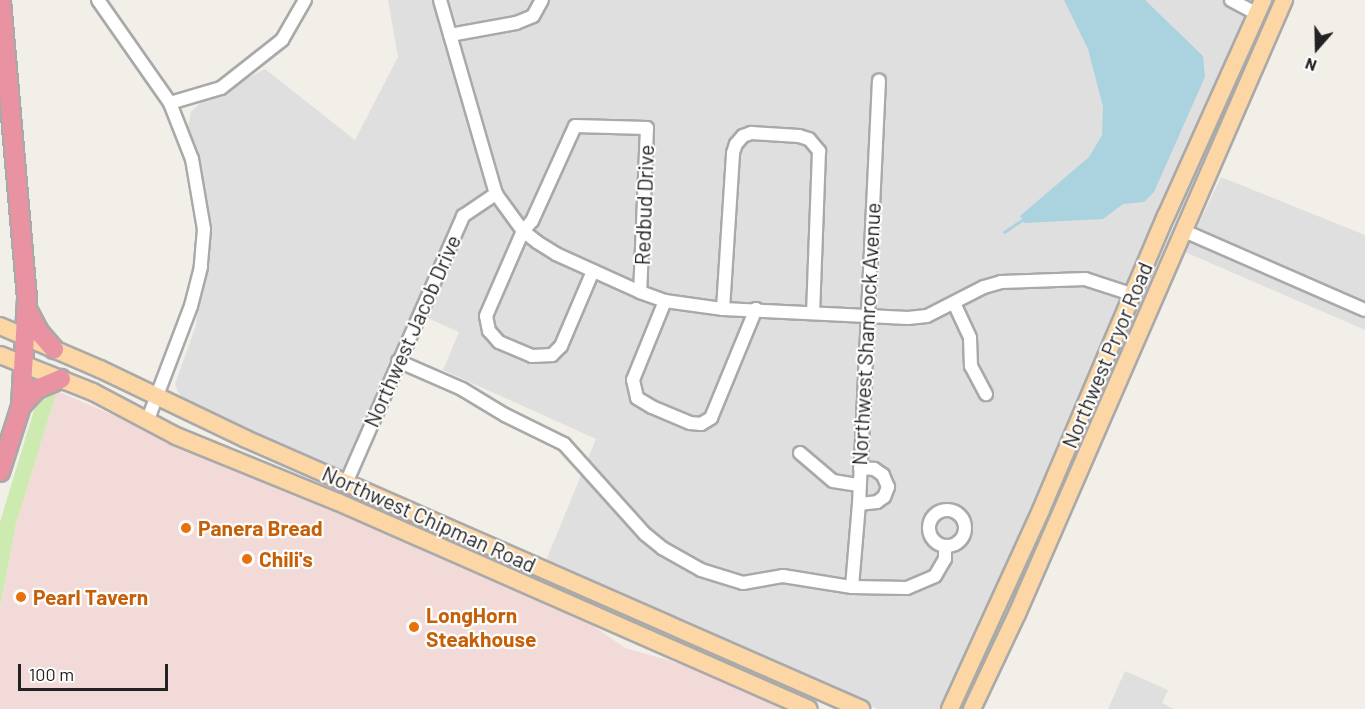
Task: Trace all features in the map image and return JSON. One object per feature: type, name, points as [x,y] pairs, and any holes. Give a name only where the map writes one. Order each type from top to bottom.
[{"type":"highway","points":[[0,472],[21,406],[27,309],[1,0]]},
{"type":"highway","points":[[27,309],[39,332],[54,349]]},
{"type":"highway","points":[[21,406],[37,389],[61,379]]},
{"type":"main road","name":"Northwest Pryor Road","points":[[972,709],[1017,614],[1284,0]]},
{"type":"main road","name":"Northwest Pryor Road","points":[[951,709],[1134,295],[1166,216],[1260,7]]},
{"type":"main road","name":"Northwest Chipman Road","points":[[0,326],[346,483],[861,709]]},
{"type":"main road","points":[[1103,417],[1101,401],[1103,388],[1118,355],[1114,340]]},
{"type":"main road","name":"Northwest Chipman Road","points":[[0,355],[93,392],[147,422],[809,709]]},
{"type":"main road","points":[[303,488],[332,489],[346,483]]},
{"type":"main road","points":[[699,661],[745,659]]},
{"type":"street","points":[[98,0],[170,103],[192,159],[204,228],[201,267],[191,306],[147,422]]},
{"type":"street","points":[[170,103],[221,88],[282,40],[305,0]]},
{"type":"street","points":[[440,0],[496,194],[524,231],[556,254],[640,292],[665,301],[723,309],[908,318],[927,316],[984,287],[1002,282],[1068,278],[1107,284],[1134,295]]},
{"type":"street","points":[[450,35],[516,23],[533,16],[542,0]]},
{"type":"street","points":[[1231,0],[1260,7]]},
{"type":"street","name":"Northwest Shamrock Avenue","points":[[852,587],[859,504],[879,80]]},
{"type":"street","name":"Redbud Drive","points":[[524,231],[532,221],[575,126],[647,128],[640,292]]},
{"type":"street","points":[[723,309],[733,153],[736,144],[743,136],[751,133],[799,136],[809,139],[819,151],[813,312]]},
{"type":"street","name":"Northwest Jacob Drive","points":[[346,483],[463,216],[496,194]]},
{"type":"street","points":[[524,231],[486,316],[489,331],[499,342],[539,357],[557,351],[593,271]]},
{"type":"street","points":[[1184,231],[1365,310]]},
{"type":"street","points":[[665,301],[633,380],[637,398],[690,423],[702,424],[711,418],[756,309]]},
{"type":"street","points":[[954,303],[970,338],[971,366],[986,394]]},
{"type":"street","points":[[398,361],[462,389],[505,415],[564,444],[645,534],[662,548],[701,570],[743,583],[783,576],[852,587],[907,588],[934,576],[945,559],[945,546]]},
{"type":"street","points":[[800,453],[833,481],[859,485]]},
{"type":"street","points":[[859,504],[877,502],[884,497],[888,487],[883,475],[874,469],[860,468]]},
{"type":"shaded area","points":[[388,0],[1255,0],[943,709],[877,709],[545,563],[596,439],[443,370],[459,332],[421,315],[411,319],[344,474],[268,440],[183,398],[178,392],[175,384],[196,325],[208,228],[204,194],[187,132],[191,112],[200,103],[265,69],[355,140],[398,57]]},
{"type":"shaded area","points":[[1221,177],[1365,235],[1365,330],[1185,252]]},
{"type":"shaded area","points":[[57,391],[578,615],[625,648],[706,671],[786,709],[0,709],[0,608],[16,524]]},
{"type":"shaded area","points":[[1125,671],[1168,690],[1162,703],[1174,709],[1108,709]]},
{"type":"green space","points":[[57,391],[16,524],[0,608],[0,522],[34,410],[44,398]]},
{"type":"water","points":[[1064,0],[1145,0],[1203,56],[1205,77],[1154,192],[1144,202],[1123,204],[1103,219],[1025,223],[1020,216],[1089,157],[1102,135],[1103,107],[1088,49]]},
{"type":"waterway","points":[[1004,232],[1023,219]]},
{"type":"place","name":"Panera Bread","points":[[186,528]]},
{"type":"place","name":"Chili's","points":[[247,559]]},
{"type":"place","name":"Pearl Tavern","points":[[21,597]]},
{"type":"place","name":"LongHorn Steakhouse","points":[[414,627]]}]
